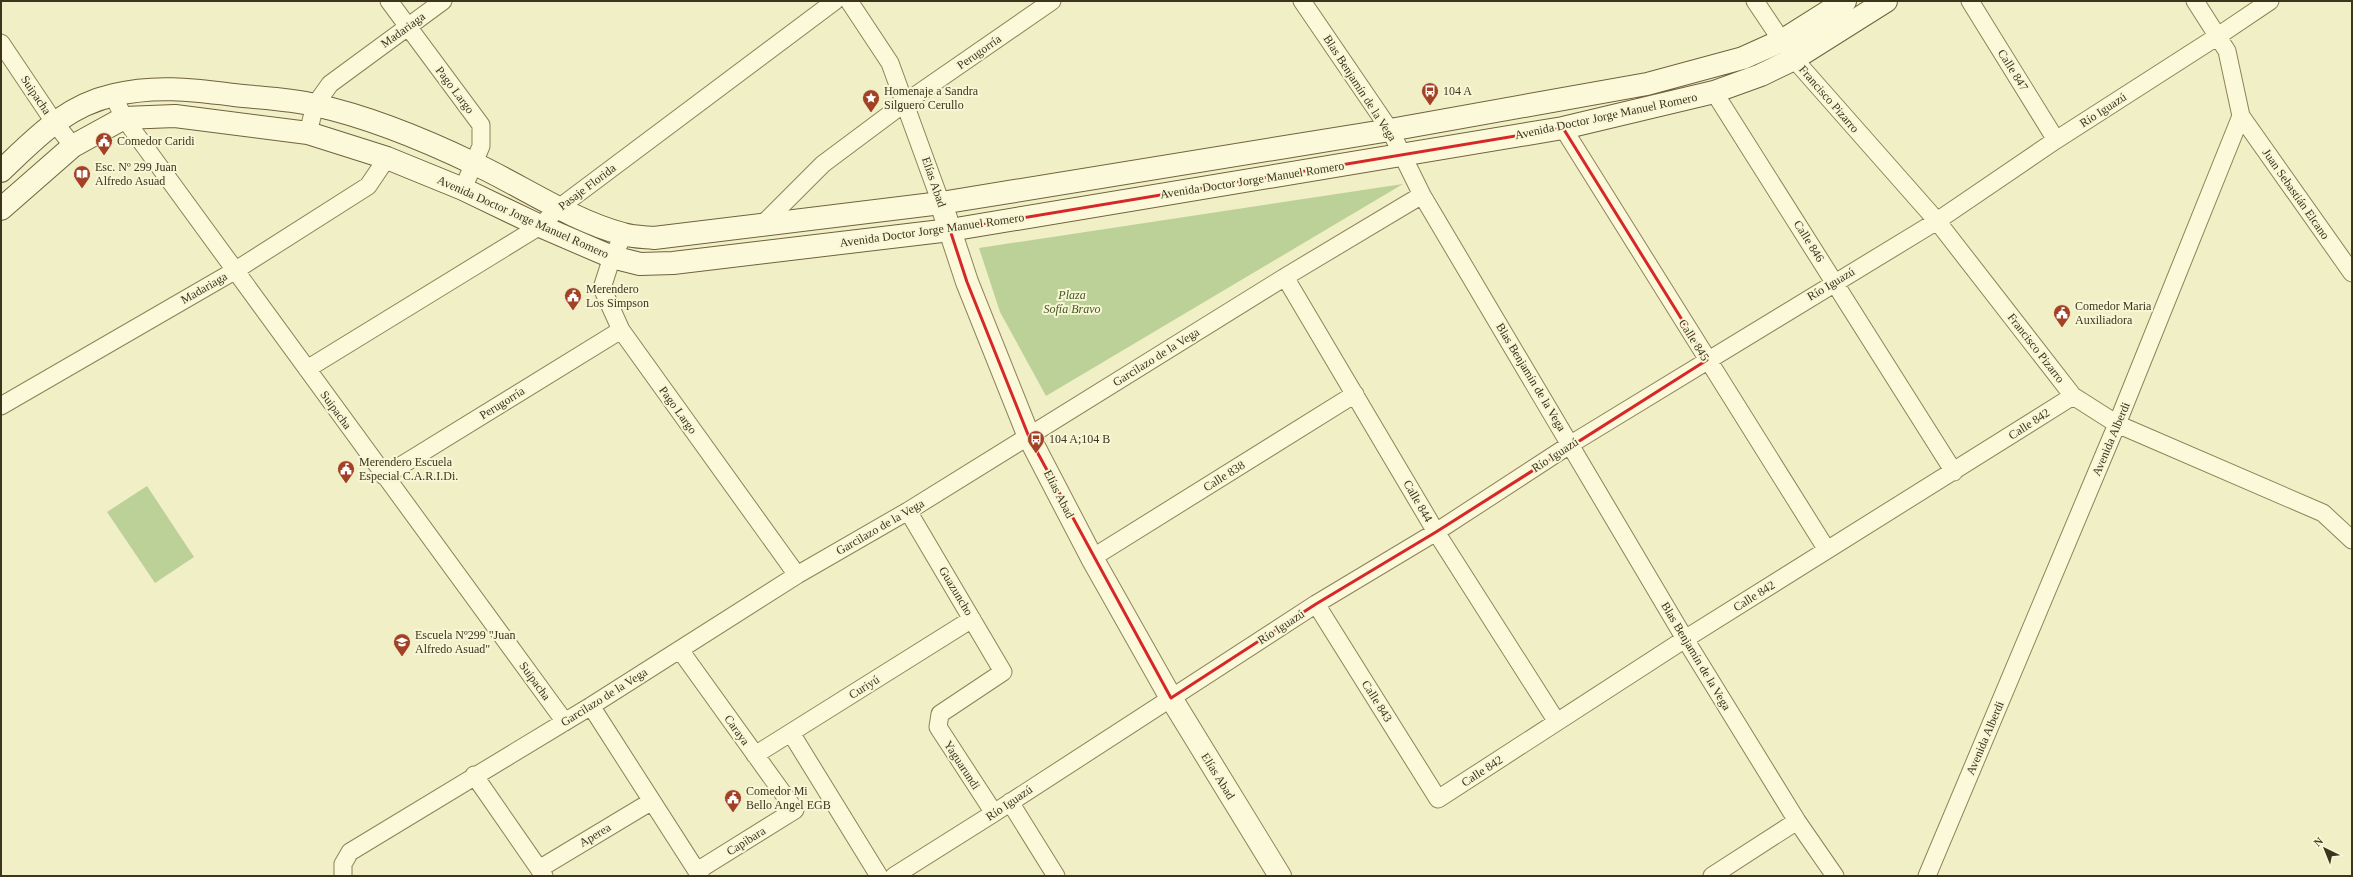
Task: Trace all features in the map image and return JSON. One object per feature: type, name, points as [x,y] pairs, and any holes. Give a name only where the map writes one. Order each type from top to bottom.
[{"type":"main road","name":"Avenida Doctor Jorge Manuel Romero","points":[[1,171],[54,122],[86,105],[113,95],[156,88],[184,88],[315,105],[425,142],[475,164],[598,226],[624,235],[654,238],[941,203],[1390,130],[1647,84],[1743,58],[1783,40],[1844,1]]},
{"type":"main road","name":"Avenida Doctor Jorge Manuel Romero","points":[[1,209],[73,146],[124,118],[175,116],[308,133],[387,158],[463,189],[540,226],[612,257],[640,264],[673,263],[950,230],[1563,128],[1714,92],[1761,75],[1794,59],[1886,1]]},
{"type":"main road","name":"Elías Abad","points":[[941,203],[967,282],[1030,437],[1092,558],[1171,698],[1280,876]]},
{"type":"street","name":"Pago Largo","points":[[389,1],[481,125],[481,146],[475,164],[463,189]]},
{"type":"street","name":"Madariaga","points":[[308,133],[315,105],[330,84],[443,1]]},
{"type":"street","name":"Pasaje Florida","points":[[306,369],[540,226],[560,207],[835,1]]},
{"type":"street","name":"Elías Abad","points":[[849,1],[890,63],[906,102],[941,203]]},
{"type":"street","name":"Perugorría","points":[[763,224],[823,164],[906,102],[1052,1]]},
{"type":"street","name":"Blas Benjamín de la Vega","points":[[1302,1],[1390,130],[1422,195],[1685,639],[1797,821],[1835,876]]},
{"type":"street","name":"Francisco Pizarro","points":[[1755,1],[1783,40],[1794,59],[1937,221],[2072,396],[2117,424],[2323,513],[2348,534],[2352,540]]},
{"type":"street","name":"Calle 847","points":[[1970,1],[2056,140]]},
{"type":"street","points":[[2195,1],[2227,51],[2241,116]]},
{"type":"street","name":"Río Iguazú","points":[[894,876],[994,813],[1316,604],[1436,532],[1570,444],[1834,282],[1937,221],[2056,140],[2270,1]]},
{"type":"street","name":"Suipacha","points":[[1,43],[54,122],[73,146]]},
{"type":"street","name":"Calle 846","points":[[1714,92],[1954,472]]},
{"type":"street","name":"Suipacha","points":[[113,95],[124,118],[564,722]]},
{"type":"street","name":"Juan Sebastián Elcano","points":[[2241,116],[2352,273]]},
{"type":"street","name":"Avenida Alberdi","points":[[1927,876],[2117,424],[2241,116]]},
{"type":"street","name":"Calle 845","points":[[1563,128],[1827,550]]},
{"type":"street","name":"Madariaga","points":[[3,402],[236,270],[368,186],[387,158]]},
{"type":"street","name":"Garcilazo de la Vega","points":[[343,870],[350,852],[474,775],[591,706],[796,575],[908,511],[1030,437],[1285,277],[1422,195]]},
{"type":"street","name":"Pago Largo","points":[[624,235],[612,257],[602,288],[621,330],[796,575]]},
{"type":"street","name":"Calle 844","points":[[1285,277],[1436,532],[1557,722]]},
{"type":"street","name":"Perugorría","points":[[384,476],[621,330]]},
{"type":"street","name":"Calle 838","points":[[1092,558],[1355,394]]},
{"type":"street","name":"Calle 842","points":[[1438,799],[1685,639],[1954,472],[2072,396]]},
{"type":"street","name":"Guazuncho","points":[[908,511],[1003,672],[940,714]]},
{"type":"street","name":"Calle 843","points":[[1316,604],[1438,799]]},
{"type":"street","name":"Curiyú","points":[[755,755],[972,619]]},
{"type":"street","name":"Caraya","points":[[680,650],[795,810]]},
{"type":"street","points":[[591,706],[698,873]]},
{"type":"street","name":"Yaguarundi","points":[[940,714],[938,727],[994,813]]},
{"type":"street","points":[[792,733],[879,876]]},
{"type":"street","points":[[474,775],[541,872]]},
{"type":"street","name":"Aperea","points":[[541,872],[652,801]]},
{"type":"street","points":[[1010,802],[1056,876]]},
{"type":"street","name":"Capibara","points":[[698,873],[795,810]]},
{"type":"street","points":[[1712,876],[1797,821]]},
{"type":"highlighted area","points":[[1563,128],[1707,360],[1436,532],[1316,604],[1171,698],[1029,437],[967,282],[950,230]]},
{"type":"green space","name":"Plaza Sofía Bravo","points":[[1403,184],[1046,396],[1000,312],[979,248]]},
{"type":"green space","points":[[147,486],[194,557],[155,583],[107,512]]},
{"type":"place","name":"104 A","points":[[1430,106]]},
{"type":"place","name":"Homenaje a Sandra Silguero Cerullo","points":[[871,113]]},
{"type":"place","name":"Comedor Caridi","points":[[104,156]]},
{"type":"place","name":"Esc. Nº 299 Juan Alfredo Asuad","points":[[82,189]]},
{"type":"place","name":"Merendero Los Simpson","points":[[573,311]]},
{"type":"place","name":"Comedor Maria Auxiliadora","points":[[2062,328]]},
{"type":"place","name":"104 A;104 B","points":[[1036,454]]},
{"type":"place","name":"Merendero Escuela Especial C.A.R.I.Di.","points":[[346,484]]},
{"type":"place","name":"Escuela Nº299 \"Juan Alfredo Asuad\"","points":[[402,657]]},
{"type":"place","name":"Comedor Mi Bello Angel EGB","points":[[733,813]]}]
